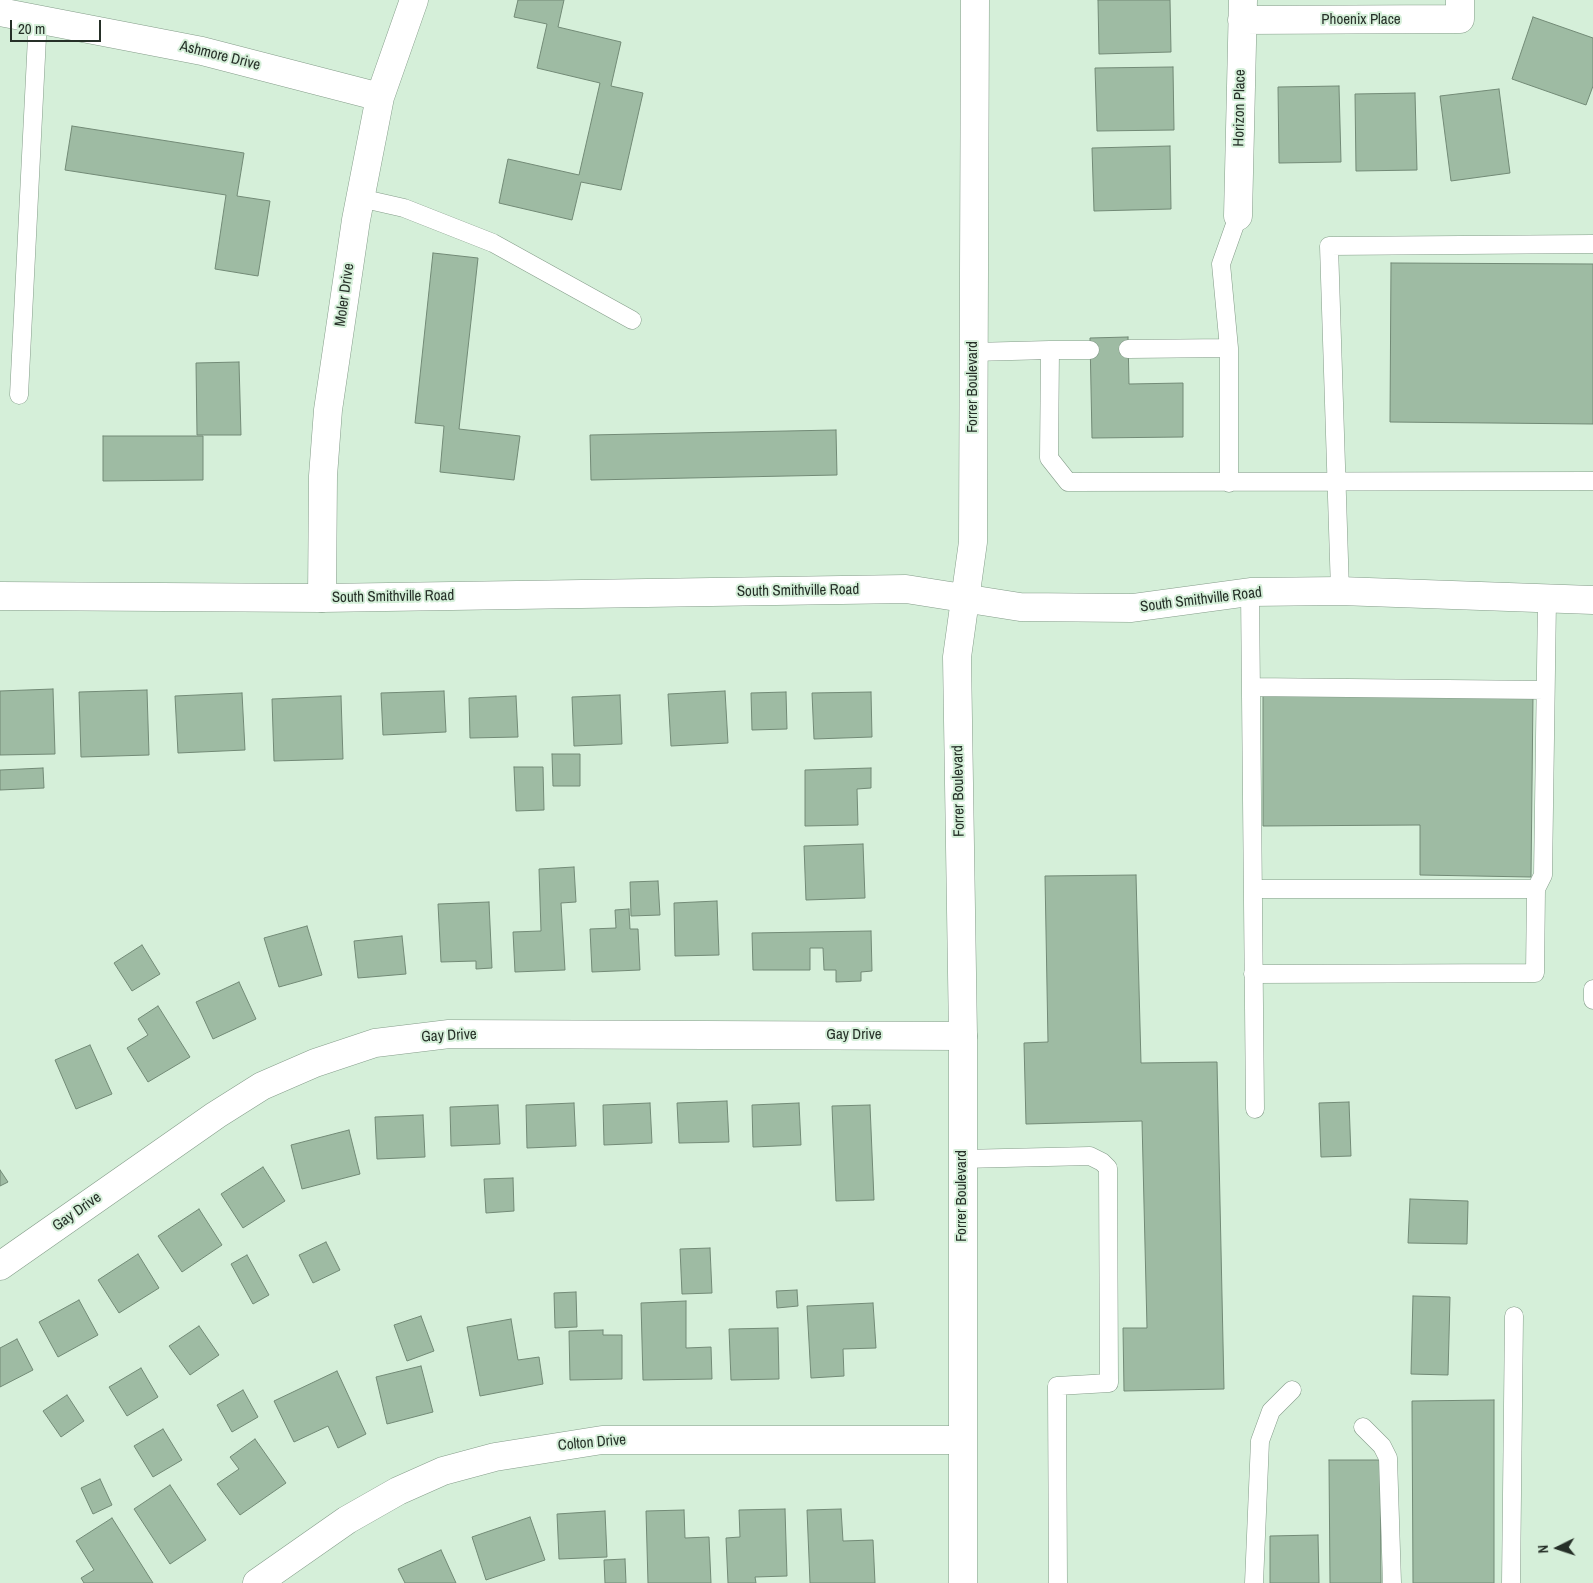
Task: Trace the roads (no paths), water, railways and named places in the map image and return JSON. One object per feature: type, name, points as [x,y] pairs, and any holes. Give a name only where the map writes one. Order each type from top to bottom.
[{"type":"street","name":"Moler Drive","points":[[322,598],[323,476],[328,410],[360,198],[380,97],[414,0]]},
{"type":"street","name":"Forrer Boulevard","points":[[962,1583],[963,1036],[957,657],[973,542],[975,0]]},
{"type":"street","name":"Phoenix Place","points":[[1242,10],[1460,19],[1460,0]]},
{"type":"street","name":"Horizon Place","points":[[1238,216],[1242,10]]},
{"type":"street","name":"Ashmore Drive","points":[[0,12],[38,17],[202,50],[380,97]]},
{"type":"street","name":"South Smithville Road","points":[[0,596],[322,598],[906,589],[1020,607],[1132,608],[1250,592],[1340,591],[1547,600],[1593,600]]},
{"type":"street","name":"Gay Drive","points":[[0,1266],[216,1115],[262,1086],[316,1062],[375,1043],[449,1034],[963,1036]]},
{"type":"street","name":"Colton Drive","points":[[256,1583],[347,1520],[398,1491],[444,1471],[494,1456],[602,1440],[962,1440]]},
{"type":"lane","points":[[19,395],[38,17]]},
{"type":"lane","points":[[360,198],[404,208],[493,243],[632,320]]},
{"type":"lane","points":[[1229,483],[1229,348],[1221,264],[1238,216]]},
{"type":"lane","points":[[1340,591],[1329,246],[1593,244]]},
{"type":"lane","points":[[1128,349],[1229,348]]},
{"type":"lane","points":[[1050,350],[1049,458],[1068,482],[1593,481]]},
{"type":"lane","points":[[973,352],[1090,350]]},
{"type":"lane","points":[[1250,592],[1255,1109]]},
{"type":"lane","points":[[1254,974],[1535,972],[1536,889],[1543,875],[1547,600]]},
{"type":"lane","points":[[1251,688],[1545,690]]},
{"type":"lane","points":[[1253,889],[1536,889]]},
{"type":"lane","points":[[1593,989],[1593,1000]]},
{"type":"lane","points":[[962,1159],[1083,1156],[1102,1162],[1108,1168],[1109,1383],[1057,1386],[1058,1583]]},
{"type":"lane","points":[[1511,1583],[1514,1316]]},
{"type":"lane","points":[[1254,1583],[1260,1441],[1271,1410],[1292,1390]]},
{"type":"lane","points":[[1363,1427],[1382,1446],[1388,1458],[1392,1583]]}]
